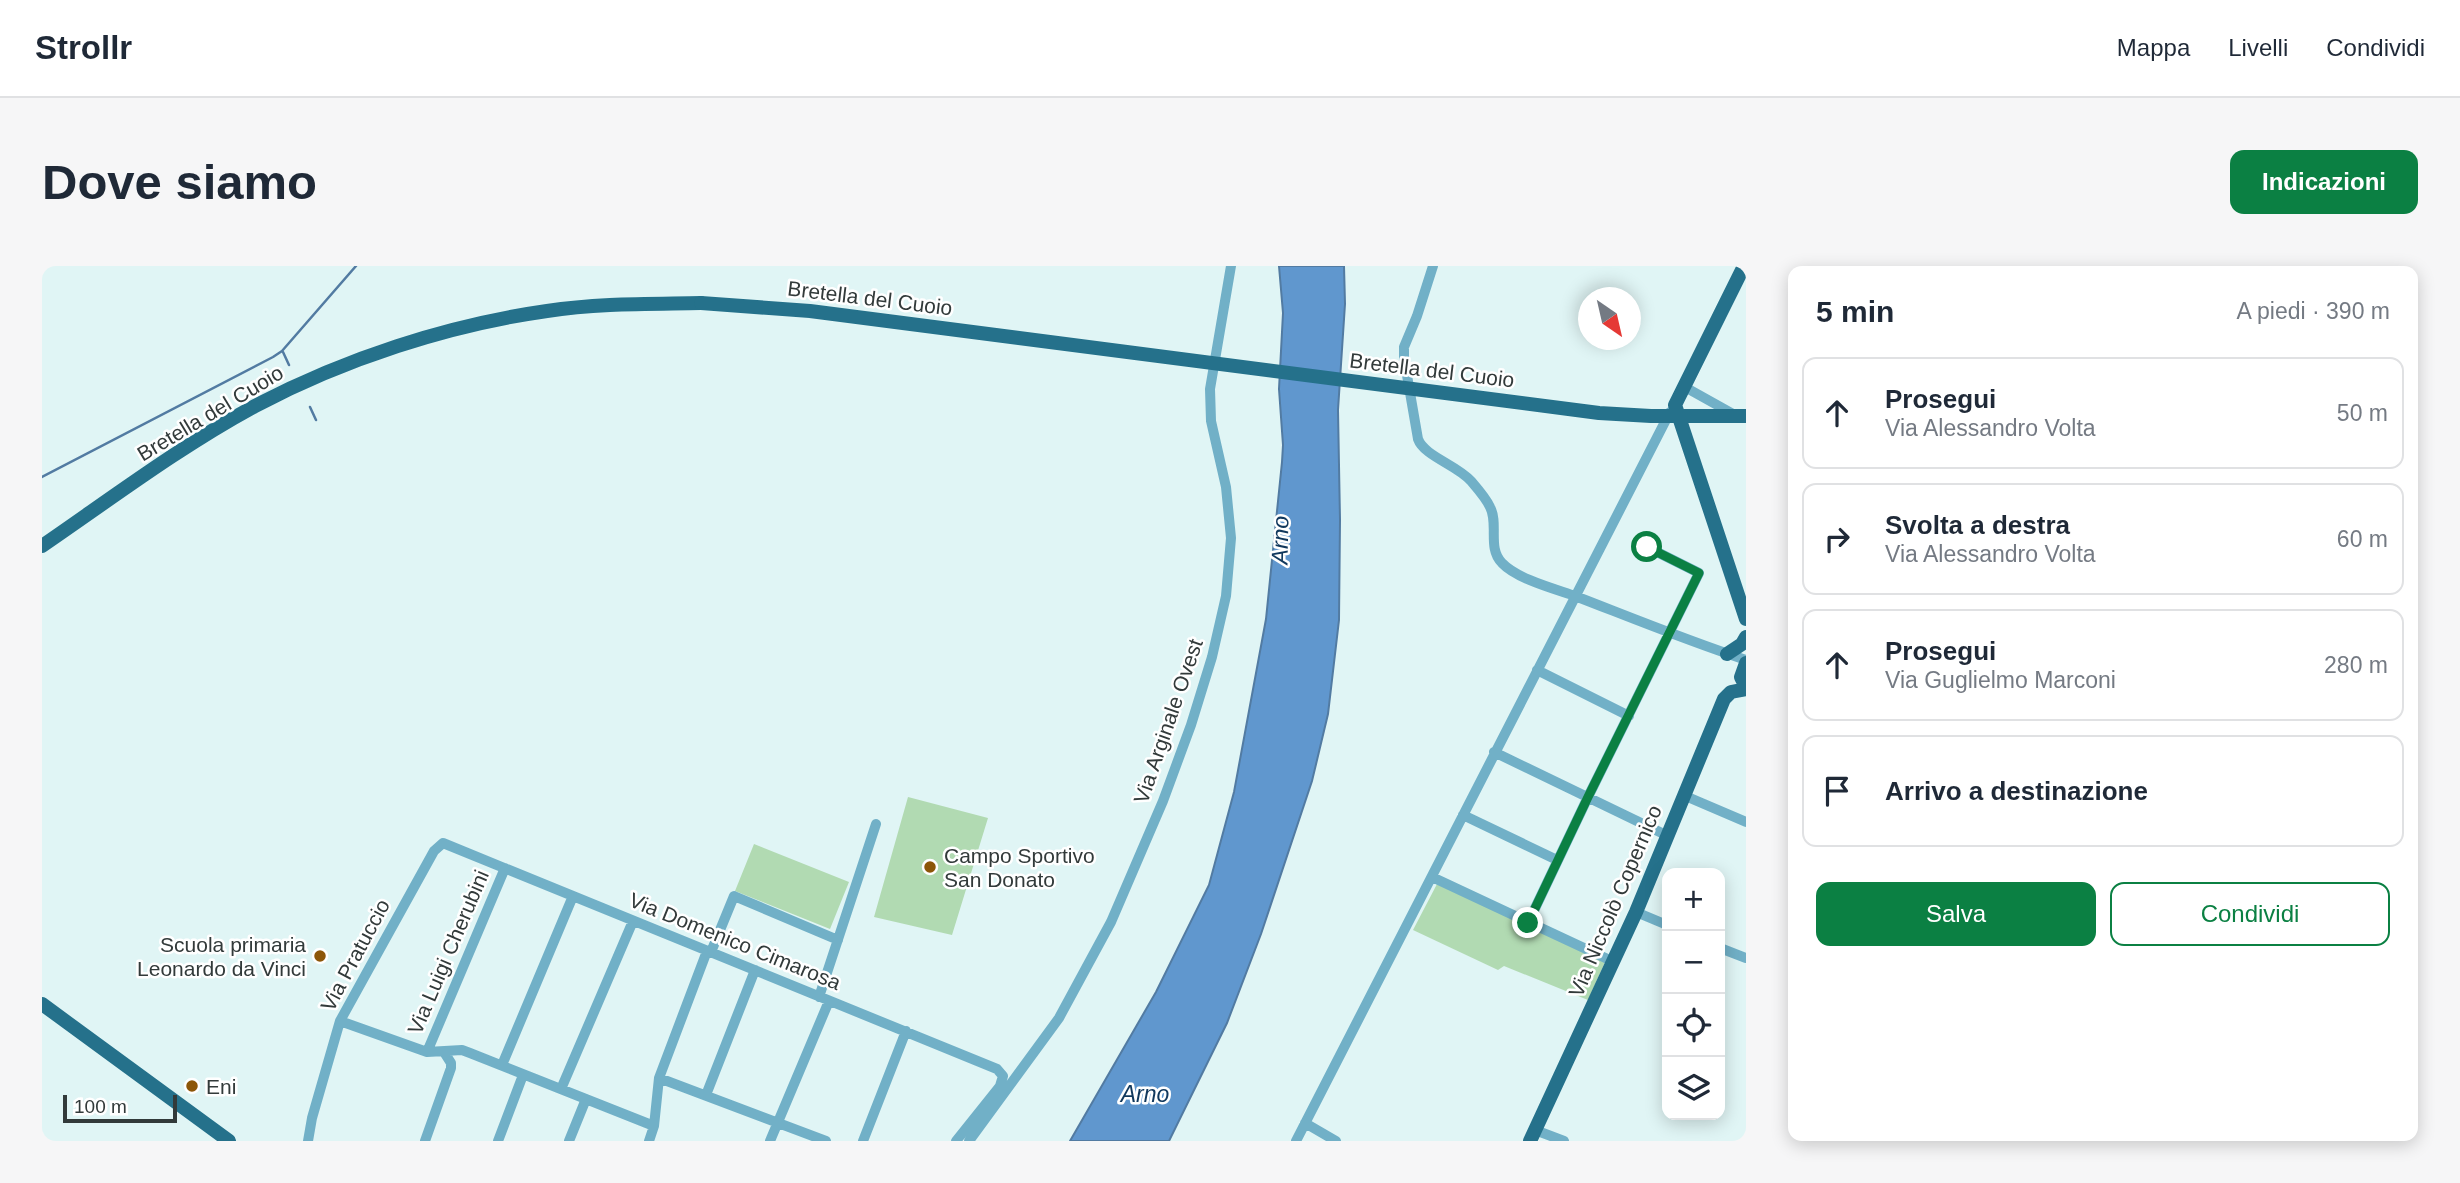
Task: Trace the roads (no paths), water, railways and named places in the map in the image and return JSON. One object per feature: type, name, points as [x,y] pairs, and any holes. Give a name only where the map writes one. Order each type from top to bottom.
[{"type":"main road","points":[[1743,275],[1675,405],[1746,619]]},
{"type":"main road","name":"Bretella del Cuoio","points":[[42,546],[205,436],[298,385],[363,358],[439,334],[547,311],[606,306],[701,303],[810,311],[1599,413],[1746,416]]},
{"type":"main road","points":[[1746,637],[1742,644],[1740,660],[1741,677],[1746,688]]},
{"type":"main road","name":"Via Niccolò Copernico","points":[[1533,1135],[1636,912],[1726,696],[1746,688]]},
{"type":"main road","points":[[42,1004],[229,1140]]},
{"type":"street","name":"Via Arginale Ovest","points":[[969,1141],[1059,1018],[1111,922],[1163,801],[1212,657],[1227,596],[1231,538],[1226,487],[1211,421],[1210,389],[1231,266]]},
{"type":"street","points":[[1433,266],[1404,347],[1420,446],[1461,472],[1490,507],[1494,544],[1502,563],[1542,584],[1740,660]]},
{"type":"street","points":[[1683,386],[1746,422]]},
{"type":"street","points":[[1296,1141],[1574,596],[1675,405]]},
{"type":"street","points":[[1528,923],[1699,573],[1647,547]]},
{"type":"street","points":[[1537,670],[1629,716]]},
{"type":"street","points":[[1494,752],[1668,836]]},
{"type":"street","points":[[1683,794],[1746,822]]},
{"type":"street","points":[[1463,815],[1557,860]]},
{"type":"street","points":[[770,1141],[824,999],[838,940],[876,824]]},
{"type":"street","name":"Via Pratuccio","points":[[308,1141],[312,1118],[341,1021],[434,851],[440,844],[449,845]]},
{"type":"street","name":"Via Domenico Cimarosa","points":[[449,845],[998,1069],[1003,1076],[1000,1086],[956,1141]]},
{"type":"street","name":"Via Luigi Cherubini","points":[[427,1052],[505,868]]},
{"type":"street","points":[[1432,877],[1614,962]]},
{"type":"street","points":[[502,1065],[573,896]]},
{"type":"street","points":[[649,1141],[654,1126],[659,1078],[734,896],[838,940]]},
{"type":"street","points":[[1636,912],[1662,923]]},
{"type":"street","points":[[561,1089],[633,921]]},
{"type":"street","points":[[1725,950],[1746,958]]},
{"type":"street","points":[[704,1094],[755,971]]},
{"type":"street","points":[[341,1021],[427,1052],[462,1050],[654,1126]]},
{"type":"street","points":[[863,1141],[906,1031]]},
{"type":"street","points":[[425,1141],[451,1068],[444,1052]]},
{"type":"street","points":[[498,1141],[523,1075]]},
{"type":"street","points":[[659,1078],[826,1141]]},
{"type":"street","points":[[569,1141],[586,1099]]},
{"type":"street","points":[[1305,1124],[1336,1141]]},
{"type":"street","points":[[1533,1135],[1563,1141]]},
{"type":"water","name":"Arno","points":[[1279,266],[1344,266],[1345,304],[1338,410],[1339,620],[1328,714],[1312,781],[1261,934],[1227,1023],[1169,1141],[1070,1141],[1156,992],[1209,885],[1234,792],[1266,619],[1282,462],[1279,389],[1283,313]]},
{"type":"waterway","points":[[42,477],[282,351],[356,266]]},
{"type":"waterway","points":[[283,352],[289,365]]},
{"type":"waterway","points":[[310,407],[316,420]]},
{"type":"place","name":"Campo Sportivo San Donato","points":[[930,867]]},
{"type":"place","name":"Scuola primaria Leonardo da Vinci","points":[[320,956]]},
{"type":"place","name":"Eni","points":[[192,1086]]}]
